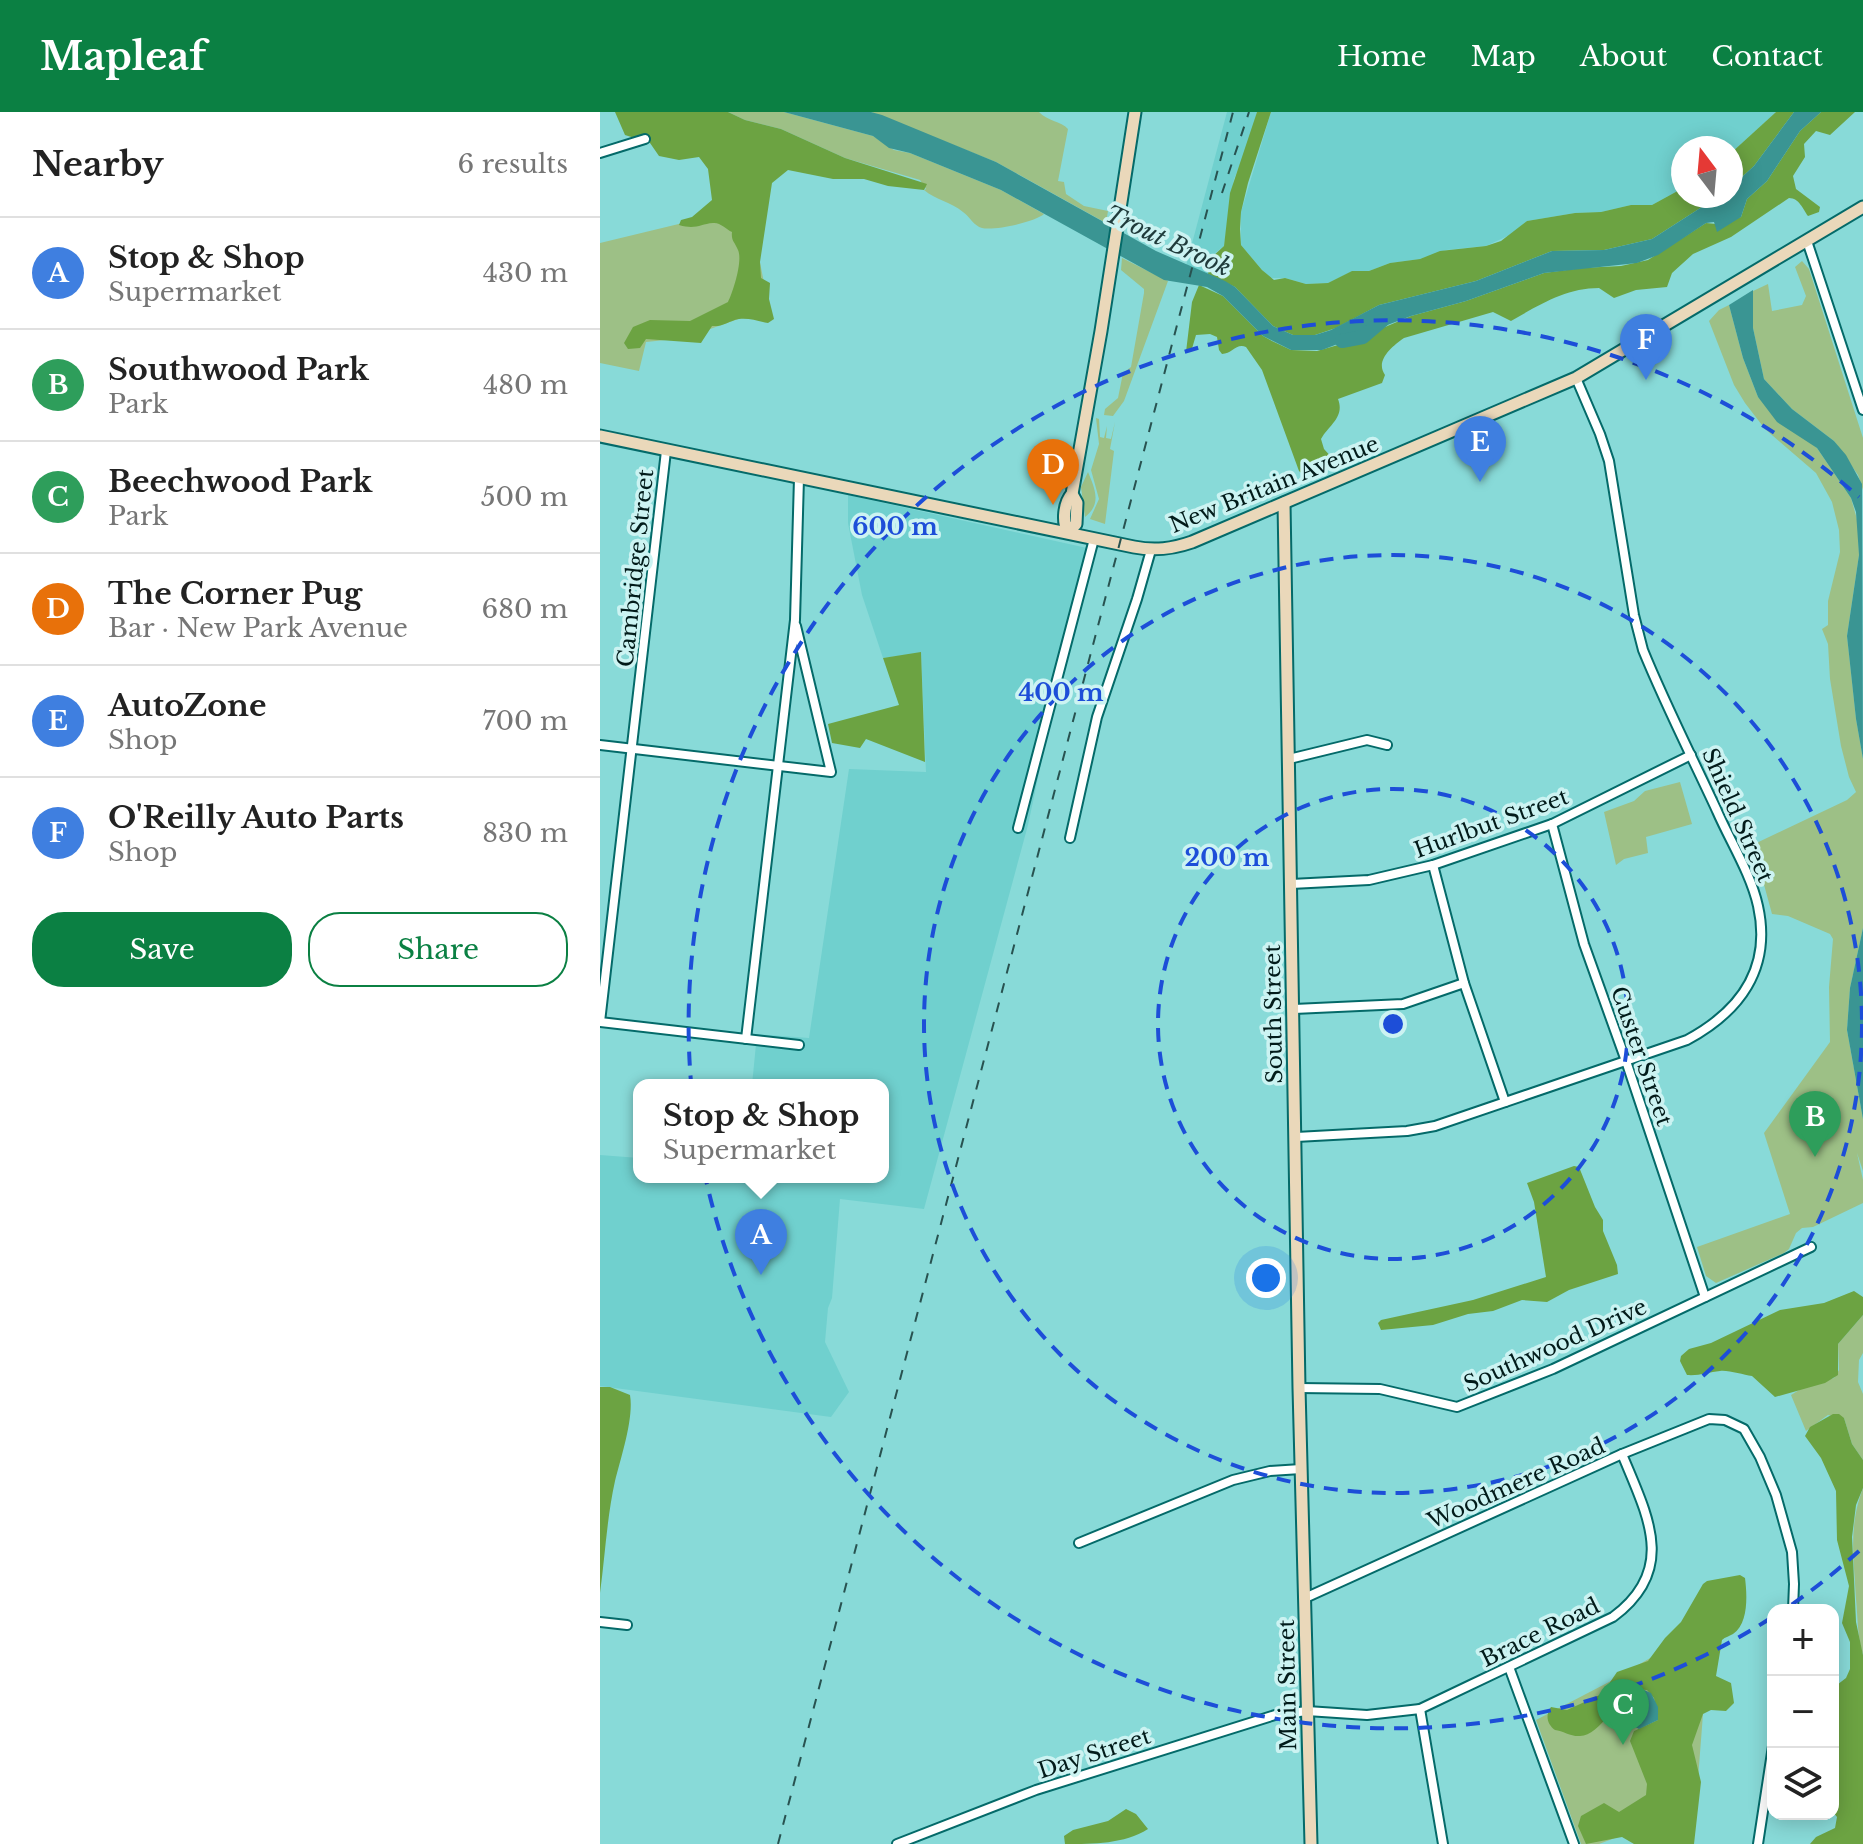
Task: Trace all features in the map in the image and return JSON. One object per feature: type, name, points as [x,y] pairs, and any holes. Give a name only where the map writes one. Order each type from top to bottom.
[{"type":"main road","points":[[1068,532],[1076,524],[1077,503],[1072,494],[1135,112]]},
{"type":"main road","name":"New Britain Avenue","points":[[600,436],[1094,539],[1151,550],[1172,548],[1576,378],[1863,207]]},
{"type":"main road","name":"South Street","points":[[1284,503],[1302,1524]]},
{"type":"main road","name":"Main Street","points":[[1302,1524],[1311,1844]]},
{"type":"street","points":[[600,153],[645,139]]},
{"type":"street","points":[[1807,241],[1863,410]]},
{"type":"street","name":"Shield Street","points":[[1296,1137],[1407,1131],[1435,1126],[1687,1040],[1713,1026],[1736,1006],[1752,977],[1758,959],[1758,907],[1643,650],[1631,603],[1609,461],[1576,378]]},
{"type":"street","name":"Cambridge Street","points":[[600,1022],[666,451]]},
{"type":"street","points":[[746,1039],[795,620],[799,478]]},
{"type":"street","points":[[1018,828],[1094,539]]},
{"type":"street","points":[[1070,838],[1097,717],[1139,595],[1151,550]]},
{"type":"street","points":[[600,745],[831,772],[795,620]]},
{"type":"street","points":[[1289,759],[1367,740],[1387,745]]},
{"type":"street","name":"Hurlbut Street","points":[[1291,884],[1369,880],[1433,865],[1552,824],[1691,755]]},
{"type":"street","name":"Custer Street","points":[[1552,824],[1584,944],[1705,1297]]},
{"type":"street","points":[[1433,865],[1464,983],[1505,1102]]},
{"type":"street","points":[[1294,1009],[1403,1004],[1464,983]]},
{"type":"street","points":[[600,1022],[799,1045]]},
{"type":"street","name":"Southwood Drive","points":[[1299,1388],[1380,1389],[1457,1407],[1553,1369],[1811,1247]]},
{"type":"street","name":"Woodmere Road","points":[[1305,1598],[1622,1454],[1709,1419],[1725,1420],[1744,1429],[1760,1457],[1792,1552],[1793,1604]]},
{"type":"street","name":"Brace Road","points":[[1307,1711],[1367,1715],[1420,1709],[1613,1617],[1631,1604],[1645,1584],[1654,1538],[1649,1518],[1622,1454]]},
{"type":"street","points":[[1079,1543],[1233,1480],[1270,1471],[1301,1469]]},
{"type":"street","points":[[600,1622],[627,1625]]},
{"type":"street","points":[[1509,1667],[1574,1844]]},
{"type":"street","points":[[1420,1709],[1443,1844]]},
{"type":"street","name":"Day Street","points":[[897,1844],[1036,1790],[1275,1715],[1307,1711]]},
{"type":"street","points":[[1758,1844],[1773,1748]]},
{"type":"shaded area","points":[[728,112],[784,112],[873,136],[894,150],[910,153],[1001,190],[1044,214],[1014,225],[982,228],[958,209],[924,190],[920,180],[845,158],[781,129],[745,120]]},
{"type":"shaded area","points":[[784,112],[871,112],[996,162],[1156,251],[1225,281],[1235,287],[1273,326],[1293,335],[1315,335],[1379,305],[1476,281],[1552,251],[1604,250],[1652,239],[1700,208],[1743,208],[1743,176],[1794,112],[1821,112],[1800,131],[1767,181],[1747,199],[1741,217],[1717,232],[1714,222],[1706,223],[1658,255],[1637,263],[1544,273],[1466,301],[1411,316],[1322,350],[1291,350],[1263,336],[1223,296],[1207,287],[1164,280],[1001,190],[910,153],[889,148],[873,136]]},
{"type":"shaded area","points":[[871,112],[1039,112],[1068,129],[1058,181],[1064,182],[1066,194],[1084,206],[1108,211],[1106,223],[996,162]]},
{"type":"shaded area","points":[[1227,112],[1257,112],[1248,146],[1234,179],[1224,246],[1215,253],[1208,274],[1186,266]]},
{"type":"shaded area","points":[[1271,112],[1776,112],[1743,142],[1743,136],[1671,136],[1671,195],[1652,205],[1631,205],[1527,221],[1512,234],[1486,246],[1446,250],[1369,271],[1353,271],[1328,283],[1306,284],[1285,278],[1269,278],[1241,245],[1241,212]]},
{"type":"shaded area","points":[[749,207],[769,308],[685,338],[646,342],[639,371],[600,363],[600,243]]},
{"type":"shaded area","points":[[1122,258],[1168,281],[1124,401],[1113,416],[1104,415],[1105,409],[1118,398],[1123,373],[1131,367],[1144,293],[1144,289],[1121,270]]},
{"type":"shaded area","points":[[1802,261],[1809,269],[1863,438],[1863,490],[1858,475],[1834,441],[1792,409],[1764,379],[1753,328],[1753,291],[1768,284],[1772,311],[1802,305],[1806,296],[1795,267]]},
{"type":"shaded area","points":[[1753,290],[1753,328],[1764,379],[1792,409],[1834,441],[1846,455],[1862,484],[1863,759],[1847,636],[1859,555],[1856,512],[1851,498],[1817,448],[1777,422],[1758,397],[1743,358],[1729,305]]},
{"type":"shaded area","points":[[1729,305],[1743,358],[1758,397],[1817,448],[1851,498],[1858,523],[1859,555],[1847,636],[1863,759],[1863,928],[1850,988],[1847,1030],[1863,1119],[1863,1171],[1857,1153],[1863,1180],[1863,1203],[1813,1227],[1802,1228],[1784,1253],[1716,1283],[1706,1276],[1697,1247],[1790,1214],[1764,1133],[1830,1042],[1829,987],[1833,939],[1830,934],[1788,916],[1772,914],[1763,881],[1748,847],[1847,800],[1856,792],[1841,746],[1830,679],[1828,644],[1822,629],[1828,625],[1828,601],[1840,552],[1839,530],[1832,502],[1816,473],[1765,429],[1734,385],[1709,321]]},
{"type":"shaded area","points":[[1096,418],[1099,419],[1100,437],[1104,438],[1107,426],[1106,438],[1111,439],[1115,422],[1105,524],[1090,519],[1099,499],[1091,470],[1099,444]]},
{"type":"shaded area","points":[[1088,472],[1095,490],[1095,502],[1085,517],[1081,487]]},
{"type":"shaded area","points":[[848,495],[1087,548],[1028,825],[924,1209],[840,1199],[825,1342],[849,1392],[831,1417],[600,1386],[600,1155],[633,1158],[633,1183],[889,1183],[889,1079],[753,1079],[757,1034],[809,1038],[849,769],[926,772],[921,653],[883,658],[862,595],[848,523]]},
{"type":"shaded area","points":[[1680,782],[1692,824],[1646,837],[1648,853],[1624,859],[1616,865],[1604,812],[1634,801],[1645,791]]},
{"type":"shaded area","points":[[1863,928],[1863,1119],[1847,1030],[1850,988]]},
{"type":"shaded area","points":[[1863,1315],[1863,1353],[1859,1360],[1858,1382],[1863,1394],[1863,1460],[1852,1444],[1844,1418],[1828,1415],[1806,1431],[1791,1395],[1804,1387],[1834,1378],[1839,1370],[1838,1344]]},
{"type":"shaded area","points":[[1863,1488],[1863,1655],[1858,1627],[1853,1543],[1855,1516]]},
{"type":"shaded area","points":[[1693,1633],[1716,1649],[1703,1714],[1693,1844],[1636,1830],[1599,1844],[1581,1844],[1536,1720]]},
{"type":"shaded area","points":[[1637,1687],[1651,1693],[1658,1707],[1658,1720],[1639,1729],[1628,1723],[1624,1710],[1628,1692]]},
{"type":"green space","points":[[615,112],[728,112],[745,120],[781,129],[845,158],[927,184],[924,190],[788,170],[772,183],[760,262],[761,278],[770,283],[769,299],[774,319],[768,323],[739,319],[712,326],[701,343],[646,339],[640,348],[628,349],[624,343],[633,327],[650,320],[690,321],[728,302],[737,276],[739,255],[732,232],[721,225],[679,225],[681,220],[692,217],[712,200],[708,169],[699,157],[679,160],[659,156],[650,143],[625,135]]},
{"type":"green space","points":[[1257,112],[1271,112],[1241,212],[1241,245],[1274,280],[1285,278],[1306,284],[1328,283],[1352,271],[1369,271],[1440,251],[1486,246],[1501,241],[1527,221],[1631,205],[1652,205],[1671,195],[1671,208],[1700,208],[1652,239],[1604,250],[1552,251],[1476,281],[1379,305],[1336,328],[1315,335],[1293,335],[1273,326],[1235,287],[1208,274],[1212,257],[1224,246],[1230,193]]},
{"type":"green space","points":[[1776,112],[1794,112],[1743,176],[1743,142]]},
{"type":"green space","points":[[1821,112],[1855,112],[1830,135],[1816,131],[1804,144],[1805,157],[1793,176],[1796,189],[1820,207],[1819,212],[1808,216],[1798,202],[1789,198],[1731,237],[1693,254],[1672,273],[1667,287],[1636,290],[1614,298],[1599,288],[1575,291],[1553,298],[1511,321],[1493,312],[1404,338],[1383,360],[1385,375],[1382,383],[1338,399],[1338,416],[1321,439],[1334,464],[1306,477],[1299,471],[1262,370],[1246,347],[1239,346],[1222,354],[1217,337],[1196,335],[1191,352],[1186,352],[1192,302],[1199,285],[1223,296],[1263,336],[1291,350],[1317,351],[1352,341],[1411,316],[1466,301],[1544,273],[1621,266],[1648,260],[1706,223],[1716,224],[1741,217],[1747,199],[1767,181],[1800,131]]},
{"type":"green space","points":[[921,652],[925,762],[866,739],[860,748],[832,743],[828,724],[899,705],[883,658]]},
{"type":"green space","points":[[1574,1166],[1579,1167],[1603,1220],[1603,1231],[1618,1274],[1569,1290],[1547,1302],[1522,1300],[1493,1311],[1468,1314],[1433,1325],[1381,1330],[1378,1323],[1381,1320],[1473,1300],[1546,1277],[1534,1202],[1527,1183]]},
{"type":"green space","points":[[1854,1291],[1863,1297],[1863,1315],[1838,1344],[1838,1375],[1825,1383],[1775,1397],[1752,1376],[1724,1371],[1687,1375],[1680,1361],[1689,1349],[1711,1343],[1780,1310],[1824,1303]]},
{"type":"green space","points":[[600,1387],[610,1387],[630,1395],[631,1404],[610,1508],[600,1593]]},
{"type":"green space","points":[[1833,1414],[1839,1414],[1844,1418],[1852,1444],[1863,1460],[1863,1488],[1856,1505],[1852,1537],[1856,1622],[1863,1655],[1863,1844],[1810,1844],[1816,1837],[1835,1828],[1839,1820],[1839,1683],[1850,1669],[1850,1642],[1842,1623],[1849,1586],[1837,1540],[1836,1491],[1821,1458],[1805,1436],[1810,1427]]},
{"type":"green space","points":[[1740,1575],[1745,1578],[1746,1585],[1744,1616],[1738,1629],[1722,1640],[1716,1676],[1731,1683],[1734,1703],[1726,1711],[1711,1710],[1703,1714],[1692,1745],[1701,1782],[1694,1844],[1634,1844],[1622,1837],[1586,1844],[1578,1826],[1581,1816],[1604,1803],[1619,1812],[1646,1795],[1647,1784],[1630,1741],[1634,1731],[1658,1720],[1654,1698],[1647,1690],[1632,1689],[1595,1730],[1580,1736],[1555,1730],[1548,1719],[1549,1710],[1551,1707],[1567,1710],[1602,1694],[1617,1672],[1648,1661],[1681,1622],[1703,1584]]},
{"type":"green space","points":[[1126,1809],[1136,1814],[1148,1829],[1119,1840],[1065,1844],[1064,1836],[1073,1830],[1108,1821]]},
{"type":"waterway","name":"Trout Brook","points":[[1342,341],[1363,337],[1383,320]]},
{"type":"railway","points":[[778,1844],[1233,112]]},
{"type":"railway","points":[[1222,193],[1249,112]]},
{"type":"place","name":"O'Reilly Auto Parts","points":[[1646,380]]},
{"type":"place","name":"AutoZone","points":[[1480,482]]},
{"type":"place","name":"The Corner Pug","points":[[1053,505]]},
{"type":"place","name":"Southwood Park","points":[[1815,1157]]},
{"type":"place","name":"Stop & Shop","points":[[761,1275]]},
{"type":"place","name":"Beechwood Park","points":[[1623,1745]]}]
